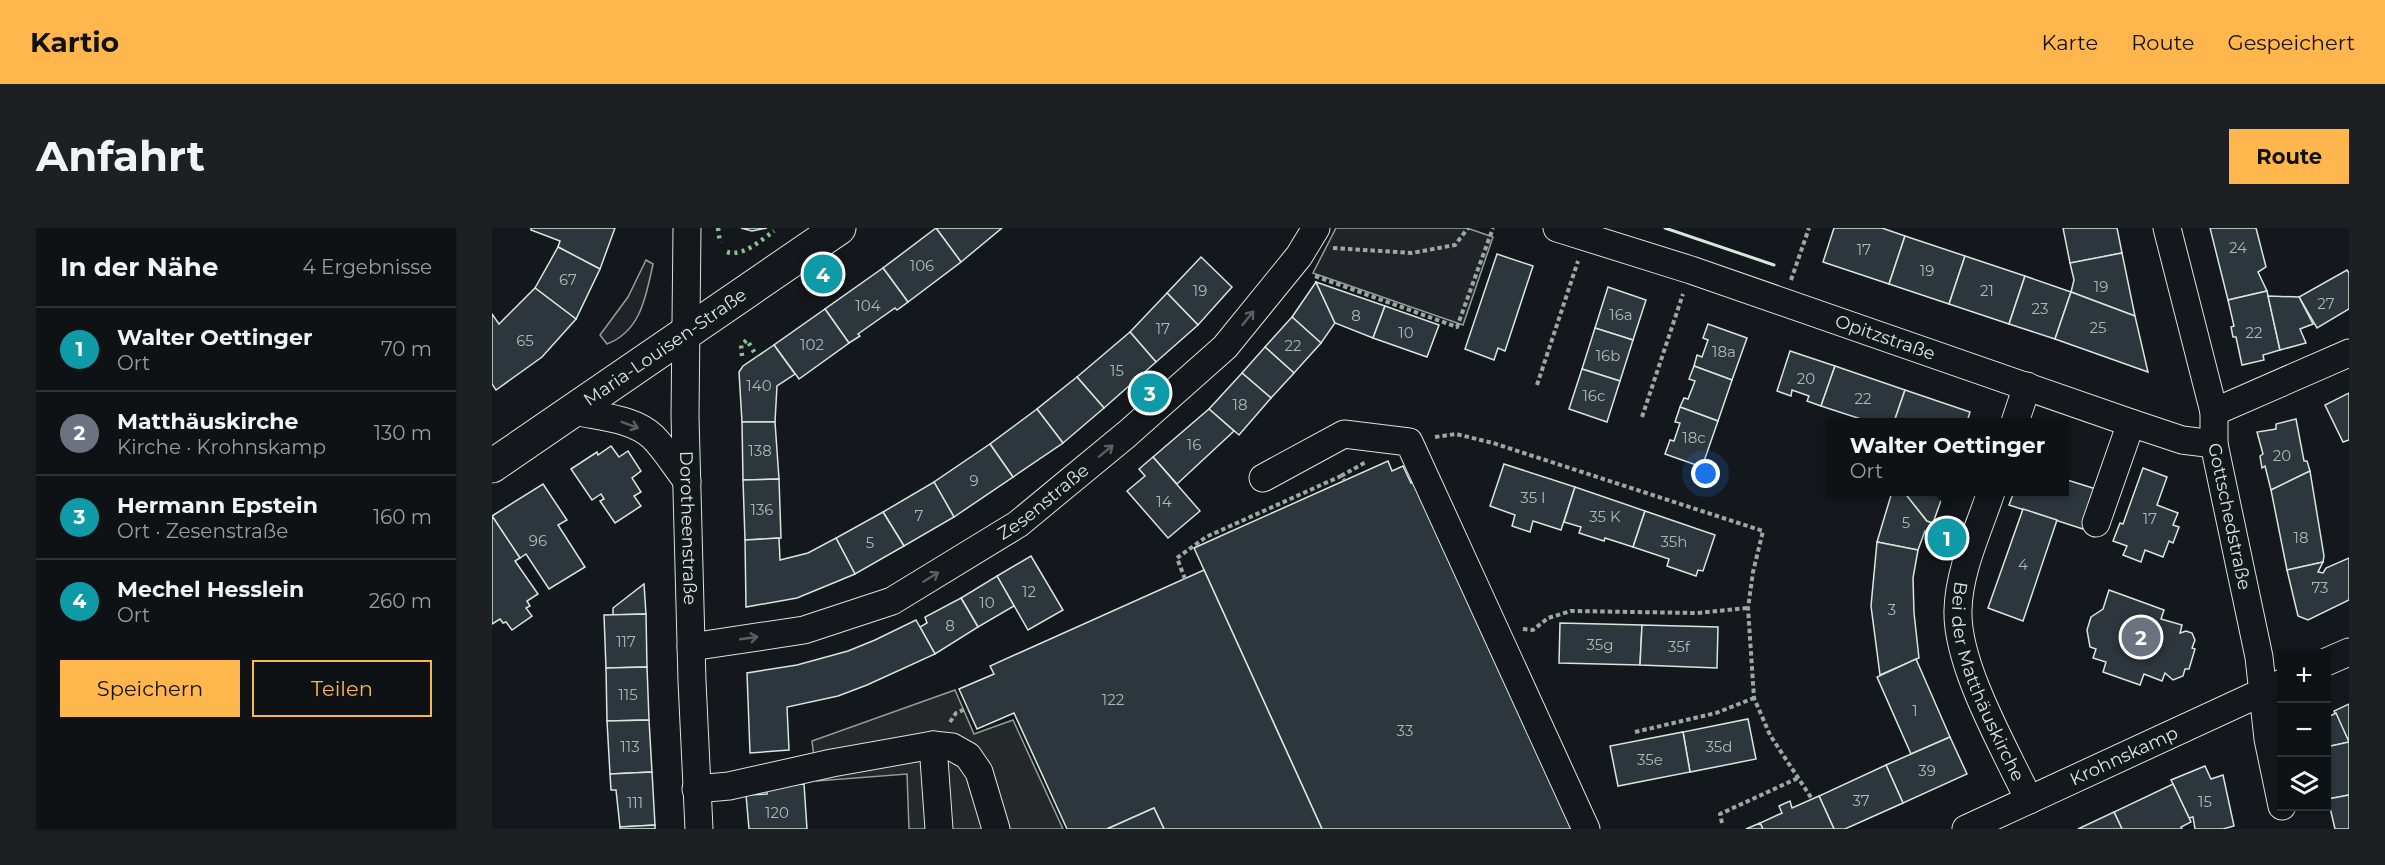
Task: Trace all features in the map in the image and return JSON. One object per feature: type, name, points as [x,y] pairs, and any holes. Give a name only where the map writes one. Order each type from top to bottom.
[{"type":"main road","name":"Maria-Louisen-Straße","points":[[492,466],[839,228]]},
{"type":"street","name":"Dorotheenstraße","points":[[687,228],[688,331],[685,416],[691,647],[699,829]]},
{"type":"street","name":"Opitzstraße","points":[[1557,228],[1691,270],[2182,440],[2214,444]]},
{"type":"street","name":"Gottschedstraße","points":[[2167,228],[2214,412],[2214,444],[2259,657],[2272,687],[2268,739],[2277,782]]},
{"type":"street","name":"Zesenstraße","points":[[691,647],[804,630],[892,601],[1018,524],[1127,434],[1225,347],[1307,244]]},
{"type":"street","points":[[2214,412],[2349,353]]},
{"type":"street","points":[[2017,418],[2027,386]]},
{"type":"street","points":[[574,411],[628,423],[641,429],[652,437],[687,482]]},
{"type":"street","points":[[2096,523],[2131,423]]},
{"type":"street","points":[[1263,478],[1344,434],[1409,442],[1586,829]]},
{"type":"street","name":"Bei der Matthäuskirche","points":[[1990,496],[1960,588],[1959,633],[1974,683],[2030,800]]},
{"type":"street","points":[[2331,660],[2349,652]]},
{"type":"street","name":"Krohnskamp","points":[[1966,829],[2272,687]]},
{"type":"street","points":[[696,789],[729,786],[832,763],[933,745],[952,747],[968,756],[979,772],[996,829]]},
{"type":"street","points":[[933,745],[939,829]]},
{"type":"street","name":"Gottschedstraße","points":[[2283,811],[2286,829]]},
{"type":"path","points":[[1468,228],[1455,245],[1412,253],[1307,244],[1306,273],[1457,327],[1493,228]]},
{"type":"path","points":[[1783,303],[1809,228]]},
{"type":"path","points":[[1537,385],[1586,237]]},
{"type":"path","points":[[1642,417],[1691,270]]},
{"type":"path","points":[[1409,442],[1456,434],[1493,442],[1763,531],[1753,572],[1748,608],[1754,698],[1770,735],[1812,799]]},
{"type":"path","points":[[1185,579],[1177,558],[1206,537],[1341,476],[1344,480]]},
{"type":"path","points":[[1494,628],[1533,630],[1548,618],[1571,611],[1697,613],[1748,608]]},
{"type":"path","points":[[1635,732],[1716,713],[1754,698]]},
{"type":"path","points":[[1722,823],[1720,814],[1798,778]]},
{"type":"shaded area","points":[[1336,228],[1467,228],[1493,237],[1463,325],[1313,273]]},
{"type":"shaded area","points":[[646,260],[653,264],[640,311],[628,331],[607,344],[600,335],[628,297]]},
{"type":"shaded area","points":[[955,690],[974,734],[1013,720],[1063,829],[909,829],[907,774],[817,781],[812,741]]},
{"type":"building","points":[[531,228],[615,228],[600,269],[558,247],[560,241],[531,230]]},
{"type":"building","points":[[741,228],[767,228],[752,231]]},
{"type":"building","points":[[936,228],[1002,228],[961,262]]},
{"type":"building","points":[[936,228],[961,262],[908,302],[883,268]]},
{"type":"building","points":[[1834,228],[1882,228],[1905,236],[1889,284],[1823,262]]},
{"type":"building","points":[[2063,228],[2117,228],[2122,253],[2070,263]]},
{"type":"building","points":[[2210,228],[2256,228],[2266,267],[2258,272],[2267,291],[2228,300]]},
{"type":"building","points":[[1905,236],[1965,256],[1949,304],[1889,284]]},
{"type":"building","points":[[558,247],[600,269],[576,319],[535,288]]},
{"type":"building","points":[[2122,253],[2135,316],[2071,292],[2074,280],[2070,263]]},
{"type":"building","points":[[1497,254],[1533,266],[1505,351],[1498,348],[1494,360],[1465,349]]},
{"type":"building","points":[[1965,256],[2025,276],[2009,324],[1949,304]]},
{"type":"building","points":[[1201,257],[1232,287],[1198,325],[1167,293]]},
{"type":"building","points":[[883,268],[908,302],[897,310],[895,308],[849,343],[825,309]]},
{"type":"building","points":[[2347,270],[2349,273],[2349,309],[2317,328],[2299,297]]},
{"type":"building","points":[[2025,276],[2071,292],[2055,339],[2009,324]]},
{"type":"building","points":[[1316,282],[1335,323],[1321,343],[1292,317]]},
{"type":"building","points":[[1316,282],[1385,306],[1373,338],[1335,323]]},
{"type":"building","points":[[1608,287],[1646,300],[1633,340],[1595,328]]},
{"type":"building","points":[[535,288],[576,319],[542,357],[496,390],[492,384],[492,314],[499,324]]},
{"type":"building","points":[[2267,291],[2280,350],[2263,355],[2264,360],[2242,365],[2236,337],[2233,337],[2231,327],[2234,326],[2228,300]]},
{"type":"building","points":[[2071,292],[2135,316],[2148,372],[2055,339]]},
{"type":"building","points":[[1167,293],[1198,325],[1156,362],[1130,332]]},
{"type":"building","points":[[2268,296],[2299,297],[2313,324],[2300,329],[2306,343],[2280,350]]},
{"type":"building","points":[[1385,306],[1439,325],[1427,357],[1373,338]]},
{"type":"building","points":[[825,309],[849,343],[799,379],[774,345]]},
{"type":"building","points":[[1292,317],[1321,343],[1294,373],[1265,347]]},
{"type":"building","points":[[1708,324],[1747,338],[1732,380],[1694,366],[1697,355],[1702,357],[1708,340],[1703,338]]},
{"type":"building","points":[[1595,328],[1633,340],[1620,381],[1582,369]]},
{"type":"building","points":[[1130,332],[1156,362],[1104,408],[1077,377]]},
{"type":"building","points":[[774,345],[795,374],[777,386],[775,422],[742,422],[739,372],[743,366]]},
{"type":"building","points":[[1265,347],[1294,373],[1271,398],[1242,373]]},
{"type":"building","points":[[1790,351],[1835,366],[1821,406],[1807,401],[1809,396],[1792,390],[1791,396],[1777,391]]},
{"type":"building","points":[[1694,366],[1732,380],[1718,421],[1680,407],[1684,398],[1688,399],[1695,381],[1689,379]]},
{"type":"building","points":[[1835,366],[1905,390],[1895,418],[1858,418],[1821,406]]},
{"type":"building","points":[[1582,369],[1620,381],[1607,422],[1569,409]]},
{"type":"building","points":[[1242,373],[1271,398],[1239,435],[1209,409]]},
{"type":"building","points":[[1077,377],[1104,408],[1063,443],[1037,409]]},
{"type":"building","points":[[1905,390],[1970,412],[1968,418],[1895,418]]},
{"type":"building","points":[[2349,393],[2349,440],[2343,442],[2325,405]]},
{"type":"building","points":[[1680,407],[1718,421],[1702,467],[1665,454],[1670,440],[1674,441],[1680,423],[1675,422]]},
{"type":"building","points":[[1037,409],[1063,443],[1013,477],[990,444]]},
{"type":"building","points":[[1209,409],[1234,431],[1177,484],[1153,457]]},
{"type":"building","points":[[2296,419],[2304,461],[2307,461],[2310,471],[2271,490],[2265,466],[2262,468],[2260,456],[2263,454],[2257,432],[2276,429],[2276,424]]},
{"type":"building","points":[[742,422],[775,422],[779,479],[743,480]]},
{"type":"building","points":[[990,444],[1013,477],[954,517],[934,482]]},
{"type":"building","points":[[611,446],[619,457],[628,451],[641,471],[632,478],[641,492],[634,496],[641,506],[615,523],[600,501],[604,499],[601,494],[592,500],[571,469]]},
{"type":"building","points":[[1153,457],[1200,511],[1168,538],[1127,491],[1145,476],[1139,469]]},
{"type":"building","points":[[1388,461],[1392,471],[1403,466],[1411,483],[1419,480],[1578,829],[1322,829],[1194,548]]},
{"type":"building","points":[[1504,464],[1575,487],[1561,530],[1533,521],[1530,532],[1512,526],[1515,515],[1490,506]]},
{"type":"building","points":[[2143,468],[2167,477],[2157,505],[2178,513],[2173,525],[2179,527],[2173,543],[2169,541],[2163,557],[2145,550],[2141,562],[2123,555],[2127,546],[2113,541],[2120,523],[2123,524]]},
{"type":"building","points":[[2310,471],[2324,556],[2323,562],[2287,570],[2271,490]]},
{"type":"building","points":[[779,479],[781,538],[745,540],[743,480]]},
{"type":"building","points":[[2069,481],[2096,489],[2083,529],[2009,505],[2012,496],[2069,496]]},
{"type":"building","points":[[934,482],[954,517],[904,546],[883,512]]},
{"type":"building","points":[[543,484],[567,520],[558,525],[585,567],[549,589],[526,554],[520,558],[492,516]]},
{"type":"building","points":[[1575,487],[1645,511],[1633,547],[1579,533],[1581,527],[1564,522]]},
{"type":"building","points":[[1891,496],[1907,496],[1927,521],[1933,523],[1930,533],[1925,531],[1918,550],[1877,542]]},
{"type":"building","points":[[1907,496],[1943,496],[1933,523],[1927,521]]},
{"type":"building","points":[[2023,509],[2057,520],[2023,621],[1988,608]]},
{"type":"building","points":[[1645,511],[1715,535],[1703,571],[1698,570],[1696,576],[1667,566],[1669,559],[1633,547]]},
{"type":"building","points":[[883,512],[904,546],[855,574],[836,538]]},
{"type":"building","points":[[492,516],[520,558],[515,561],[538,594],[527,601],[530,606],[526,608],[532,616],[512,630],[506,622],[503,623],[500,619],[492,624]]},
{"type":"building","points":[[779,538],[780,560],[808,553],[836,538],[855,574],[797,598],[746,607],[745,540]]},
{"type":"building","points":[[1877,542],[1918,550],[1913,578],[1919,658],[1880,675],[1871,606]]},
{"type":"building","points":[[1031,556],[1063,610],[1028,630],[997,576]]},
{"type":"building","points":[[2349,558],[2349,600],[2308,620],[2298,616],[2287,570],[2323,562],[2318,572],[2323,573],[2326,568]]},
{"type":"building","points":[[1204,570],[1322,829],[1164,829],[1154,808],[1107,829],[1067,829],[1014,713],[977,729],[959,689],[994,674],[990,666]]},
{"type":"building","points":[[997,576],[1014,606],[978,627],[961,598]]},
{"type":"building","points":[[644,584],[646,614],[613,615],[613,608]]},
{"type":"building","points":[[2109,590],[2164,610],[2161,619],[2182,625],[2180,633],[2186,631],[2192,633],[2195,640],[2192,648],[2195,649],[2189,669],[2185,669],[2183,676],[2173,680],[2165,673],[2162,681],[2144,674],[2140,685],[2103,672],[2106,662],[2093,658],[2096,649],[2090,647],[2087,630],[2091,617],[2103,609]]},
{"type":"building","points":[[961,598],[978,627],[935,654],[920,627],[927,623],[925,617]]},
{"type":"building","points":[[646,614],[647,667],[606,668],[604,615]]},
{"type":"building","points":[[916,620],[935,654],[838,696],[787,707],[789,750],[750,753],[747,673],[797,665],[848,651]]},
{"type":"building","points":[[1560,623],[1642,625],[1640,665],[1559,663]]},
{"type":"building","points":[[1642,625],[1718,627],[1717,668],[1640,665]]},
{"type":"building","points":[[1916,659],[1950,737],[1911,754],[1877,677]]},
{"type":"building","points":[[647,667],[649,720],[607,721],[606,668]]},
{"type":"building","points":[[2349,704],[2349,742],[2334,711]]},
{"type":"building","points":[[2336,713],[2349,742],[2331,746],[2331,716]]},
{"type":"building","points":[[1748,719],[1756,759],[1690,772],[1683,732]]},
{"type":"building","points":[[649,720],[652,772],[610,774],[607,721]]},
{"type":"building","points":[[1683,732],[1690,772],[1618,786],[1610,746]]},
{"type":"building","points":[[1950,737],[1967,774],[1903,803],[1886,765]]},
{"type":"building","points":[[2349,742],[2349,795],[2331,798],[2331,757],[2331,746]]},
{"type":"building","points":[[1886,765],[1903,803],[1845,829],[1834,829],[1819,796]]},
{"type":"building","points":[[2205,766],[2211,779],[2223,775],[2234,826],[2223,829],[2195,829],[2193,817],[2189,818],[2171,780]]},
{"type":"building","points":[[652,772],[655,825],[620,827],[616,790],[611,790],[610,774]]},
{"type":"building","points":[[804,784],[807,829],[749,829],[746,795],[767,794],[767,787]]},
{"type":"building","points":[[2173,784],[2191,822],[2181,827],[2182,829],[2122,829],[2114,812]]},
{"type":"building","points":[[2349,795],[2349,829],[2335,829],[2331,811],[2331,798]]},
{"type":"building","points":[[1819,796],[1834,829],[1763,829],[1760,823],[1782,813],[1779,806],[1790,801],[1792,808]]},
{"type":"building","points":[[1154,808],[1164,829],[1107,829]]},
{"type":"building","points":[[2114,812],[2122,829],[2078,829]]},
{"type":"building","points":[[1760,823],[1763,829],[1746,829]]},
{"type":"building","points":[[655,825],[655,829],[620,829],[620,827]]},
{"type":"hedge","points":[[718,228],[720,243]]},
{"type":"hedge","points":[[727,252],[745,250],[774,231]]},
{"type":"hedge","points":[[742,356],[741,345],[747,340],[757,357]]},
{"type":"wall","points":[[1665,228],[1774,265]]},
{"type":"place","name":"Mechel Hesslein","points":[[823,274]]},
{"type":"place","name":"Hermann Epstein","points":[[1150,393]]},
{"type":"place","name":"Walter Oettinger","points":[[1947,538]]},
{"type":"place","name":"Matthäuskirche","points":[[2141,637]]}]
